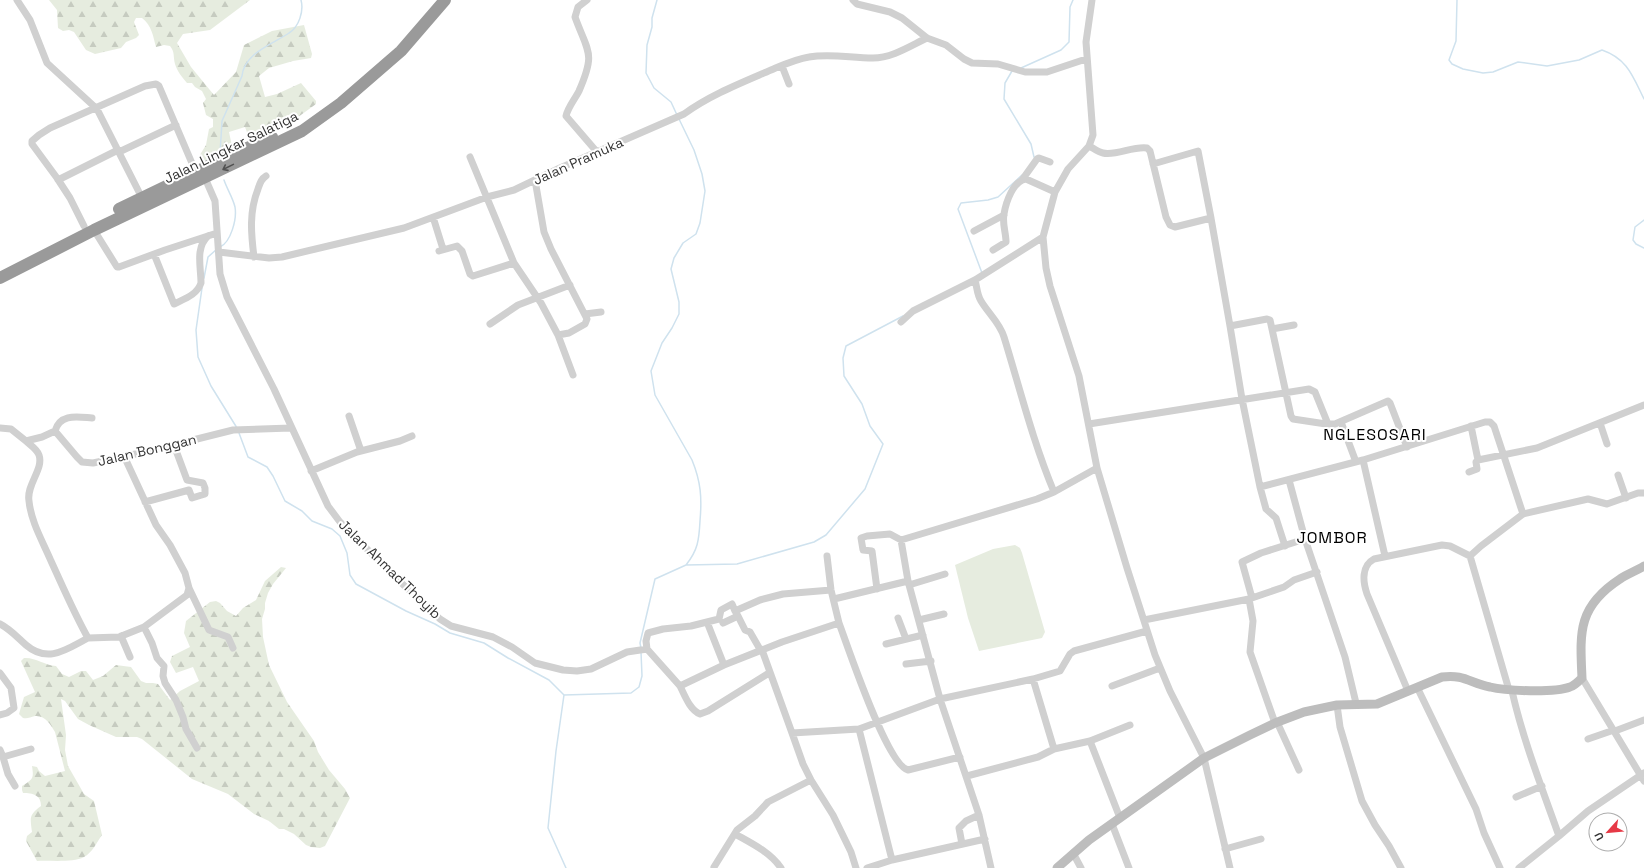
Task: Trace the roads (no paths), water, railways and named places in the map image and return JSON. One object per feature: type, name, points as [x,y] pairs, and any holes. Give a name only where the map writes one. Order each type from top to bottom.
[{"type":"highway","name":"Jalan Lingkar Salatiga","points":[[413,33],[436,0]]},
{"type":"highway","name":"Jalan Lingkar Salatiga","points":[[0,270],[200,177],[272,141],[311,115],[367,72],[413,33],[445,0]]},
{"type":"highway","name":"Jalan Lingkar Salatiga","points":[[0,278],[142,198],[200,177]]},
{"type":"street","points":[[17,0],[30,20],[47,63],[97,109],[142,198]]},
{"type":"street","points":[[587,0],[578,7],[575,17],[587,46],[589,63],[578,92],[566,116],[597,152]]},
{"type":"street","points":[[853,0],[863,6],[890,12],[902,18],[927,38],[946,45],[964,59],[972,63],[998,64],[1026,72],[1047,72],[1086,59]]},
{"type":"street","points":[[1092,0],[1086,42],[1092,135],[1089,146],[1068,169],[1055,192],[1043,237],[1045,260],[1050,286],[1079,376],[1097,468],[1147,631],[1160,668],[1176,704],[1204,758],[1230,868]]},
{"type":"street","name":"Jalan Pramuka","points":[[218,249],[254,257],[282,257],[310,252],[404,228],[487,197],[514,190],[684,114],[699,103],[744,82],[799,59],[821,55],[874,58],[883,57],[900,51],[927,38]]},
{"type":"street","points":[[782,66],[789,84]]},
{"type":"street","name":"Jalan Ahmad Thoyib","points":[[97,109],[145,86],[156,84],[159,86],[200,177],[215,201],[220,274],[226,296],[274,389],[328,506],[340,522],[395,577],[440,619],[451,626],[493,637],[512,647],[536,663],[563,670],[577,671],[591,669],[627,652],[645,650]]},
{"type":"street","points":[[97,109],[50,128],[32,140],[32,143],[117,267],[121,267],[217,232]]},
{"type":"street","points":[[58,180],[176,125]]},
{"type":"street","points":[[1089,146],[1098,152],[1106,154],[1137,148],[1147,148],[1150,151],[1167,220],[1170,225],[1175,227],[1211,218]]},
{"type":"street","points":[[1153,164],[1195,150],[1198,152],[1211,218],[1242,399],[1260,487],[1266,508],[1275,517],[1285,546]]},
{"type":"street","points":[[470,157],[514,263],[537,297],[558,335],[573,375]]},
{"type":"street","points":[[993,250],[1006,242],[1004,215],[1008,199],[1017,183],[1022,180],[1037,159],[1039,158],[1050,162]]},
{"type":"street","points":[[254,257],[251,217],[255,196],[262,179],[266,176]]},
{"type":"street","points":[[1022,180],[1026,179],[1055,192]]},
{"type":"street","points":[[535,180],[544,232],[551,249],[587,319],[585,324],[569,333],[558,335]]},
{"type":"street","points":[[974,231],[1004,215]]},
{"type":"street","points":[[433,217],[441,250],[455,246],[460,248],[470,274],[473,276],[514,263]]},
{"type":"street","points":[[154,254],[174,304],[191,296],[200,288],[200,251],[203,242],[208,236]]},
{"type":"street","points":[[901,322],[913,312],[975,280],[1043,237]]},
{"type":"street","points":[[975,280],[980,300],[991,314],[1003,334],[1022,393],[1032,434],[1054,492]]},
{"type":"street","points":[[490,324],[518,305],[570,285]]},
{"type":"street","points":[[584,314],[601,312]]},
{"type":"street","points":[[1230,326],[1268,319],[1272,329],[1293,419],[1328,424],[1341,422],[1388,401],[1407,447]]},
{"type":"street","points":[[1272,329],[1294,325]]},
{"type":"street","points":[[1089,424],[1309,389],[1314,391],[1328,424]]},
{"type":"street","points":[[1478,460],[1537,448],[1644,405]]},
{"type":"street","points":[[349,416],[361,451]]},
{"type":"street","points":[[26,441],[42,437],[55,431],[58,423],[64,419],[92,418]]},
{"type":"street","points":[[1341,422],[1359,461],[1385,556]]},
{"type":"street","points":[[1260,487],[1359,461],[1471,426],[1490,422],[1494,426],[1524,514]]},
{"type":"street","points":[[1600,423],[1607,444]]},
{"type":"street","points":[[1469,472],[1477,469],[1476,462],[1478,460],[1471,426]]},
{"type":"street","points":[[0,428],[11,429],[37,452],[40,459],[39,466],[28,491],[30,507],[36,526],[76,617],[88,638]]},
{"type":"street","name":"Jalan Bonggan","points":[[55,431],[82,462],[93,463],[232,430],[291,428]]},
{"type":"street","points":[[311,471],[361,451],[400,441],[412,436]]},
{"type":"street","points":[[174,445],[192,498],[204,495],[206,492],[203,483],[187,480]]},
{"type":"street","points":[[124,456],[156,525],[185,573],[189,588],[209,630],[228,637],[233,648]]},
{"type":"street","points":[[877,589],[872,552],[863,550],[861,538],[890,534],[901,540],[1037,499],[1054,492],[1097,468]]},
{"type":"street","points":[[1618,475],[1626,498]]},
{"type":"street","points":[[1289,480],[1305,540],[1345,657],[1356,703]]},
{"type":"street","points":[[145,502],[189,490]]},
{"type":"street","points":[[1470,556],[1524,514],[1588,499],[1604,504],[1626,498],[1638,492],[1644,493]]},
{"type":"street","points":[[901,540],[909,583],[940,698],[979,815],[991,868]]},
{"type":"street","points":[[1300,770],[1276,723],[1250,652],[1253,621],[1251,598],[1242,562],[1261,553],[1305,540]]},
{"type":"street","points":[[1408,691],[1364,585],[1366,566],[1369,562],[1385,556],[1442,545],[1450,546],[1470,556],[1518,715],[1559,836]]},
{"type":"street","points":[[827,556],[831,590],[839,623],[877,723],[897,762],[905,770],[960,757]]},
{"type":"street","points":[[1519,868],[1588,811],[1643,776],[1582,678],[1581,637],[1583,624],[1588,610],[1610,586],[1644,566]]},
{"type":"street","points":[[1144,620],[1251,598],[1284,587],[1294,580],[1317,572]]},
{"type":"street","points":[[834,599],[945,574]]},
{"type":"street","points":[[0,624],[33,651],[45,655],[52,655],[88,638],[121,636],[144,627],[187,595],[189,588]]},
{"type":"street","points":[[723,623],[760,600],[784,594],[831,590]]},
{"type":"street","points":[[769,673],[708,711],[700,714],[694,711],[691,707],[680,686],[645,650],[648,633],[663,629],[691,626],[720,619],[721,610],[731,604],[745,630],[750,632],[761,651],[803,764],[811,780],[833,815],[851,852],[856,868]]},
{"type":"street","points":[[919,620],[944,614]]},
{"type":"street","points":[[898,618],[906,639]]},
{"type":"street","points":[[707,622],[724,665]]},
{"type":"street","points":[[680,686],[724,665],[782,642],[839,623]]},
{"type":"street","points":[[144,627],[157,658],[164,666],[163,676],[165,683],[176,700],[186,729],[197,748]]},
{"type":"street","points":[[792,733],[859,729],[940,698],[1033,679],[1060,671],[1070,654],[1074,651],[1147,631]]},
{"type":"street","points":[[886,644],[923,635]]},
{"type":"street","points":[[121,636],[130,657]]},
{"type":"street","points":[[906,664],[931,661]]},
{"type":"street","points":[[1112,686],[1160,668]]},
{"type":"street","points":[[0,673],[11,688],[14,708],[0,716]]},
{"type":"street","points":[[1057,868],[1073,853],[1204,758],[1276,723],[1304,712],[1337,704],[1377,704],[1442,677],[1454,676],[1466,678],[1489,687],[1511,690],[1560,689],[1570,687],[1582,678]]},
{"type":"street","points":[[1033,679],[1054,749]]},
{"type":"street","points":[[1417,687],[1476,810],[1484,833],[1500,868]]},
{"type":"street","points":[[1337,704],[1340,727],[1362,801],[1401,868]]},
{"type":"street","points":[[1588,739],[1644,720]]},
{"type":"street","points":[[967,776],[1038,757],[1054,749],[1090,741],[1130,725]]},
{"type":"street","points":[[859,729],[892,860]]},
{"type":"street","points":[[1090,741],[1120,818]]},
{"type":"street","points":[[3,757],[31,749]]},
{"type":"street","points":[[0,750],[8,774],[15,786]]},
{"type":"street","points":[[714,867],[734,834],[755,816],[768,802],[811,780]]},
{"type":"street","points":[[1516,797],[1542,786]]},
{"type":"street","points":[[962,844],[960,828],[966,821],[979,815]]},
{"type":"street","points":[[1112,824],[1129,868]]},
{"type":"street","points":[[734,834],[765,853],[781,868]]},
{"type":"street","points":[[867,868],[892,860],[985,839]]},
{"type":"street","points":[[1226,849],[1261,839]]},
{"type":"street","points":[[1073,853],[1081,868]]},
{"type":"waterway","points":[[220,154],[222,121],[242,76],[244,68],[248,61],[260,50],[289,33],[296,27],[302,9],[301,0]]},
{"type":"waterway","points":[[657,0],[647,45],[646,73],[654,88],[671,102],[677,115]]},
{"type":"waterway","points":[[1021,68],[1061,50],[1069,42],[1070,7],[1073,0]]},
{"type":"waterway","points":[[1457,0],[1456,41],[1449,60],[1452,64],[1463,69],[1483,73],[1493,72],[1518,62],[1547,66],[1579,60],[1602,50],[1618,58],[1624,64],[1633,76],[1644,99]]},
{"type":"waterway","points":[[1012,71],[1005,83],[1004,99],[1031,144],[1034,157]]},
{"type":"waterway","points":[[679,119],[694,150],[702,174],[705,191],[700,223],[696,234],[683,243],[674,258],[671,269],[679,302],[679,314],[662,343],[651,371],[655,395],[692,460],[699,483],[701,505],[700,528],[695,549],[686,565]]},
{"type":"waterway","points":[[982,273],[958,209],[961,203],[988,200],[998,197],[1022,175]]},
{"type":"waterway","points":[[220,247],[230,235],[235,218],[235,207],[224,180]]},
{"type":"waterway","points":[[1644,220],[1635,227],[1633,240],[1636,244],[1644,248]]},
{"type":"waterway","points":[[204,278],[208,257],[217,249]]},
{"type":"waterway","points":[[202,288],[196,330],[198,357],[211,386],[237,428]]},
{"type":"waterway","points":[[641,648],[640,643],[655,579],[686,565],[737,564],[814,542],[826,535],[865,489],[883,444],[870,426],[862,404],[844,376],[843,358],[846,346],[903,316]]},
{"type":"waterway","points":[[239,433],[248,457],[267,467],[285,501],[302,511],[312,521],[332,529],[340,536],[347,553],[350,575],[356,584],[450,633],[484,643],[549,680],[564,695]]},
{"type":"waterway","points":[[566,868],[548,828],[556,751],[564,695],[631,693],[639,687],[642,676],[641,652]]},
{"type":"district","name":"NGLESOSARI","points":[[1375,434]]},
{"type":"district","name":"JOMBOR","points":[[1332,537]]}]
